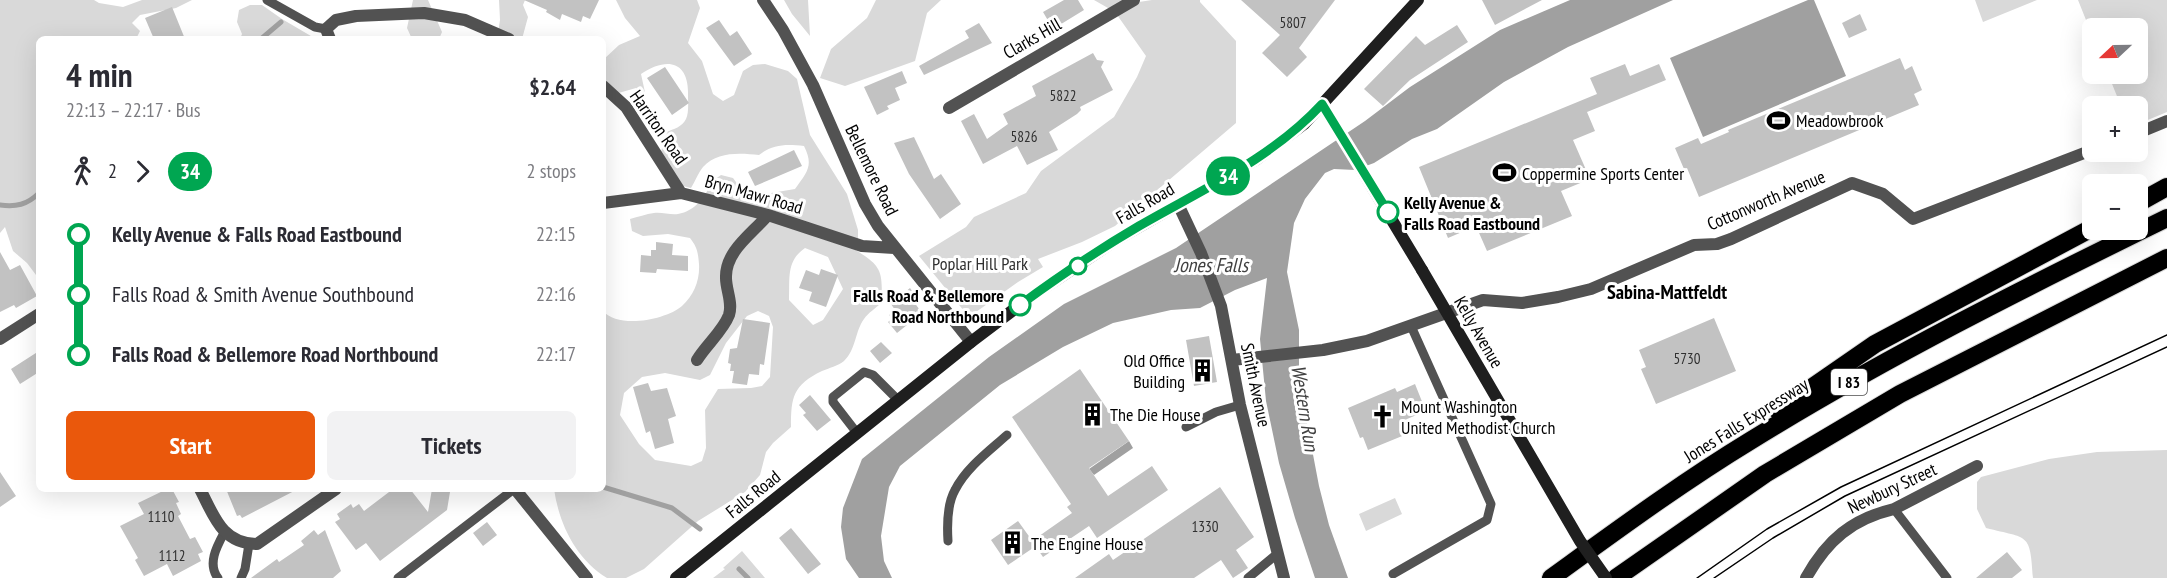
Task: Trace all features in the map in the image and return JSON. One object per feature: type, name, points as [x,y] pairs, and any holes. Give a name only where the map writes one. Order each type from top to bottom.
[{"type":"highway","points":[[2148,197],[2167,187]]},
{"type":"highway","name":"Jones Falls Expressway","points":[[1551,578],[1748,442],[1882,363],[2167,218]]},
{"type":"highway","points":[[1696,476],[1745,436],[1875,345],[2082,233]]},
{"type":"highway","name":"I 83","points":[[1616,578],[1765,474],[1900,394],[2167,258]]},
{"type":"main road","name":"Falls Road","points":[[676,578],[1029,298],[1096,253],[1273,148],[1304,124],[1418,0]]},
{"type":"main road","name":"Kelly Avenue","points":[[1322,104],[1580,541],[1606,578]]},
{"type":"street","name":"Bellemore Road","points":[[763,0],[783,30],[813,86],[865,204],[878,226],[971,342]]},
{"type":"street","name":"Clarks Hill","points":[[949,108],[1134,0]]},
{"type":"street","points":[[328,34],[336,20],[356,16],[424,13],[465,20],[502,36]]},
{"type":"street","name":"Harriton Road","points":[[606,88],[626,107],[681,193]]},
{"type":"street","points":[[2148,129],[2167,121]]},
{"type":"street","name":"Cottonworth Avenue","points":[[1232,360],[1323,350],[1367,341],[1482,300],[1522,303],[1591,289],[1694,245],[1717,244],[1731,239],[1852,183],[1883,194],[1913,219],[2082,154]]},
{"type":"street","name":"Bryn Mawr Road","points":[[606,203],[681,193],[768,215],[862,246],[894,248]]},
{"type":"street","name":"Smith Avenue","points":[[1178,204],[1214,282],[1226,328],[1240,405],[1284,578]]},
{"type":"street","points":[[697,360],[730,313],[726,267],[730,256],[768,215]]},
{"type":"street","points":[[0,339],[36,316]]},
{"type":"street","name":"Newbury Street","points":[[1806,578],[1827,546],[1842,532],[1879,513],[1894,509],[1977,466]]},
{"type":"street","points":[[202,492],[224,533],[239,542],[249,544],[257,544],[265,540],[332,492]]},
{"type":"street","points":[[516,492],[587,578]]},
{"type":"lane","points":[[267,0],[328,34]]},
{"type":"lane","points":[[1393,574],[1487,520],[1491,504],[1411,326]]},
{"type":"lane","points":[[857,433],[833,402],[833,398],[864,372],[873,375],[898,400]]},
{"type":"lane","points":[[1186,427],[1216,412],[1240,405]]},
{"type":"lane","points":[[948,541],[947,522],[954,490],[976,464],[1007,435]]},
{"type":"lane","points":[[398,578],[510,492]]},
{"type":"lane","points":[[1894,509],[1947,578]]},
{"type":"lane","points":[[218,578],[213,572],[213,560],[224,533]]},
{"type":"lane","points":[[241,578],[245,569],[249,544]]},
{"type":"lane","points":[[1248,578],[1277,554]]},
{"type":"green space","points":[[0,0],[94,0],[123,7],[142,0],[192,0],[176,8],[140,15],[132,23],[140,31],[138,36],[36,36],[36,275],[27,263],[13,251],[5,227],[0,233]]},
{"type":"green space","points":[[413,0],[428,0],[442,32],[440,36],[411,36],[407,28]]},
{"type":"green space","points":[[499,0],[525,0],[523,5],[528,17],[523,36],[497,36],[500,20]]},
{"type":"green space","points":[[616,0],[697,0],[700,8],[688,43],[702,61],[713,94],[723,101],[734,95],[743,71],[753,65],[765,64],[788,71],[797,79],[810,135],[847,194],[858,230],[858,241],[851,247],[878,268],[882,291],[881,303],[864,319],[848,357],[839,364],[812,376],[799,387],[793,400],[791,427],[766,452],[760,475],[745,492],[698,521],[644,569],[626,578],[607,578],[586,561],[571,540],[560,515],[554,492],[606,492],[606,314],[619,320],[630,321],[654,318],[675,311],[690,297],[699,270],[697,250],[690,238],[668,234],[643,236],[632,231],[630,219],[654,213],[678,214],[690,210],[703,198],[711,182],[721,175],[733,178],[747,197],[795,189],[809,164],[804,146],[780,146],[759,155],[737,154],[715,158],[703,167],[691,188],[679,185],[660,156],[666,132],[680,126],[687,117],[688,95],[685,75],[680,68],[667,64],[659,65],[641,74],[646,106],[636,88],[615,94],[606,81],[606,57],[619,45],[640,36],[625,18]],"holes":[[[805,248],[828,257],[843,289],[823,320],[813,325],[789,300],[790,271],[795,259]],[[758,311],[769,316],[773,327],[770,377],[762,386],[718,389],[705,410],[706,448],[702,461],[691,466],[655,460],[639,444],[620,415],[624,393],[642,377],[665,373],[700,380],[710,375],[726,343],[747,316]]]},
{"type":"green space","points":[[784,0],[808,0],[810,36],[792,14]]},
{"type":"green space","points":[[876,0],[941,0],[927,13],[915,61],[845,86],[820,78],[831,49],[867,18]]},
{"type":"green space","name":"Poplar Hill Park","points":[[1094,0],[1136,0],[1139,2],[1200,0],[1236,41],[1236,123],[1115,226],[1038,259],[1043,267],[969,317],[919,256],[966,227],[974,217],[1026,193],[1041,171],[1114,117],[1146,56],[1115,12]]},
{"type":"green space","points":[[1975,0],[2037,0],[1983,22]]},
{"type":"green space","points":[[2078,0],[2167,0],[2167,112],[2148,120],[2148,96],[2117,96],[2112,84],[2148,84],[2148,18],[2085,18]]},
{"type":"green space","points":[[250,5],[262,5],[311,36],[241,36],[237,22],[239,10]]},
{"type":"green space","points":[[2167,450],[2167,578],[2033,578],[2030,552],[2024,540],[2011,534],[1986,528],[1977,509],[1977,482],[1981,477],[2049,459],[2097,452]]},
{"type":"green space","points":[[1395,498],[1402,514],[1366,531],[1359,514]]},
{"type":"green space","points":[[742,551],[765,578],[713,578],[725,569],[723,568]]},
{"type":"water","name":"Jones Falls","points":[[1570,0],[1673,0],[1568,47],[1504,82],[1437,129],[1412,139],[1374,163],[1355,170],[1334,169],[1325,173],[1305,199],[1294,223],[1287,272],[1299,330],[1299,381],[1319,486],[1329,525],[1348,578],[1315,578],[1279,463],[1266,401],[1260,339],[1267,278],[1235,290],[1200,308],[1171,310],[1113,323],[1063,347],[1000,385],[900,466],[889,487],[881,536],[884,561],[892,578],[859,578],[846,559],[841,527],[843,508],[862,459],[989,357],[1064,304],[1176,248],[1365,121],[1410,87],[1500,30]]},
{"type":"water","points":[[1808,0],[1814,0],[1846,76],[1703,137],[1670,58]]},
{"type":"water","points":[[1129,441],[1133,448],[1094,475],[1089,469]]},
{"type":"building","points":[[524,0],[599,0],[590,19],[583,16],[581,22],[562,14],[560,20],[546,12],[547,10]]},
{"type":"building","points":[[1064,0],[1078,0],[1084,10],[1053,29],[1043,12]]},
{"type":"building","points":[[1241,0],[1335,0],[1299,48],[1307,57],[1287,77],[1262,53],[1280,35]]},
{"type":"building","points":[[1482,0],[1542,0],[1495,25]]},
{"type":"building","points":[[172,7],[184,36],[153,36],[145,18]]},
{"type":"building","points":[[1860,14],[1867,30],[1849,38],[1842,23]]},
{"type":"building","points":[[719,20],[730,36],[737,31],[752,54],[734,66],[706,28]]},
{"type":"building","points":[[979,23],[992,43],[924,75],[919,66],[969,38],[965,31]]},
{"type":"building","points":[[1457,25],[1468,42],[1410,80],[1383,106],[1364,89],[1416,36],[1425,45]]},
{"type":"building","points":[[1093,53],[1097,60],[1104,61],[1101,67],[1113,90],[1080,107],[1081,110],[1077,114],[1049,132],[1058,150],[1027,165],[1017,146],[983,164],[961,121],[974,114],[987,139],[1008,124],[1003,114],[1036,96],[1032,86]]},
{"type":"building","points":[[1900,58],[1905,70],[1912,66],[1922,90],[1914,94],[1919,105],[1699,197],[1687,168],[1684,169],[1675,148],[1698,138],[1701,144],[1729,132],[1728,130]]},
{"type":"building","name":"Coppermine Sports Center","points":[[1625,64],[1630,76],[1659,64],[1666,80],[1587,112],[1595,131],[1573,140],[1590,179],[1561,191],[1572,216],[1487,251],[1476,226],[1448,238],[1419,167],[1597,94],[1590,78]]},
{"type":"building","points":[[665,67],[689,103],[672,115],[647,78]]},
{"type":"building","points":[[902,71],[907,83],[895,88],[900,100],[887,106],[889,109],[877,115],[864,87]]},
{"type":"building","points":[[914,137],[934,179],[941,174],[961,204],[940,219],[909,174],[894,143]]},
{"type":"building","points":[[794,150],[802,166],[755,186],[748,172]]},
{"type":"building","points":[[656,242],[673,244],[672,255],[688,256],[688,271],[657,269],[656,273],[640,272],[641,255],[651,256],[651,250],[656,250]]},
{"type":"building","points":[[0,252],[10,270],[20,265],[36,297],[16,308],[14,305],[0,312]]},
{"type":"building","points":[[821,269],[838,275],[826,307],[809,301],[812,292],[799,288],[806,270],[819,275]]},
{"type":"building","points":[[910,288],[918,299],[914,302],[922,313],[897,333],[888,322],[892,319],[889,315],[895,310],[891,304]]},
{"type":"building","points":[[1714,318],[1736,371],[1656,404],[1641,369],[1646,367],[1639,350]]},
{"type":"building","points":[[743,319],[770,323],[764,365],[760,364],[759,375],[749,374],[747,385],[732,383],[734,371],[730,371],[731,364],[728,363],[730,349],[737,348]]},
{"type":"building","name":"Old Office Building","points":[[1209,336],[1217,382],[1194,386],[1186,340]]},
{"type":"building","points":[[881,342],[892,353],[880,363],[870,351]]},
{"type":"building","points":[[36,353],[36,374],[20,384],[11,369]]},
{"type":"building","points":[[1080,369],[1129,441],[1089,468],[1108,496],[1152,466],[1168,490],[1097,538],[1089,526],[1043,557],[1032,541],[1072,513],[1067,507],[1071,504],[1012,417]]},
{"type":"building","points":[[648,383],[651,391],[667,388],[676,416],[668,419],[674,443],[655,449],[650,431],[646,433],[633,387]]},
{"type":"building","name":"Mount Washington United Methodist Church","points":[[1415,384],[1423,404],[1416,407],[1419,414],[1407,419],[1412,432],[1368,450],[1363,437],[1360,438],[1348,408],[1395,388],[1397,392]]},
{"type":"building","points":[[810,395],[831,420],[817,431],[803,415],[806,413],[799,405]]},
{"type":"building","points":[[0,472],[16,496],[0,507]]},
{"type":"building","points":[[1220,487],[1254,537],[1236,550],[1248,568],[1233,578],[1221,560],[1194,578],[1075,578],[1109,554],[1113,560]]},
{"type":"building","points":[[161,492],[174,492],[179,502],[176,503],[181,514],[178,516],[190,539],[195,537],[203,552],[198,554],[201,561],[173,576],[167,564],[144,576],[135,560],[138,558],[120,526],[144,514],[138,503]]},
{"type":"building","points":[[227,492],[292,492],[242,518],[240,515],[237,516]]},
{"type":"building","points":[[389,492],[412,492],[428,512],[431,492],[450,492],[447,510],[380,561],[366,543],[356,550],[335,522],[340,519],[337,514],[351,504],[353,508],[359,504],[364,511]]},
{"type":"building","name":"The Engine House","points":[[1018,521],[1036,546],[1008,565],[991,540]]},
{"type":"building","points":[[487,522],[497,535],[483,546],[473,533]]},
{"type":"building","points":[[791,528],[821,564],[808,574],[779,538]]},
{"type":"building","points":[[314,530],[318,535],[325,530],[341,571],[333,578],[251,578],[277,559],[279,562],[304,545],[301,541]]},
{"type":"building","points":[[2007,552],[2022,570],[2012,578],[1976,578]]},
{"type":"waterway","points":[[265,36],[281,22]]},
{"type":"waterway","points":[[0,205],[21,204],[36,195]]},
{"type":"waterway","points":[[606,488],[672,508],[700,529]]},
{"type":"waterway","points":[[739,569],[748,578]]},
{"type":"tram line","points":[[1697,578],[1767,529],[1841,487],[2167,335]]},
{"type":"tram line","points":[[1714,578],[1773,538],[1845,496],[2167,347]]},
{"type":"bus line","name":"34","points":[[1020,305],[1128,233],[1257,159],[1304,124],[1322,104],[1388,212]]},
{"type":"place","name":"Meadowbrook","points":[[1778,120]]},
{"type":"place","name":"Coppermine Sports Center","points":[[1504,173]]},
{"type":"place","name":"Kelly Avenue & Falls Road Eastbound","points":[[1388,212]]},
{"type":"place","name":"Falls Road & Bellemore Road Northbound","points":[[1020,305]]},
{"type":"place","name":"Old Office Building","points":[[1203,370]]},
{"type":"place","name":"The Die House","points":[[1092,414]]},
{"type":"place","name":"Mount Washington United Methodist Church","points":[[1383,416]]},
{"type":"place","name":"The Engine House","points":[[1013,543]]},
{"type":"district","name":"Sabina-Mattfeldt","points":[[1667,292]]},
{"type":"water label","name":"Western Run","points":[[1305,408]]}]
